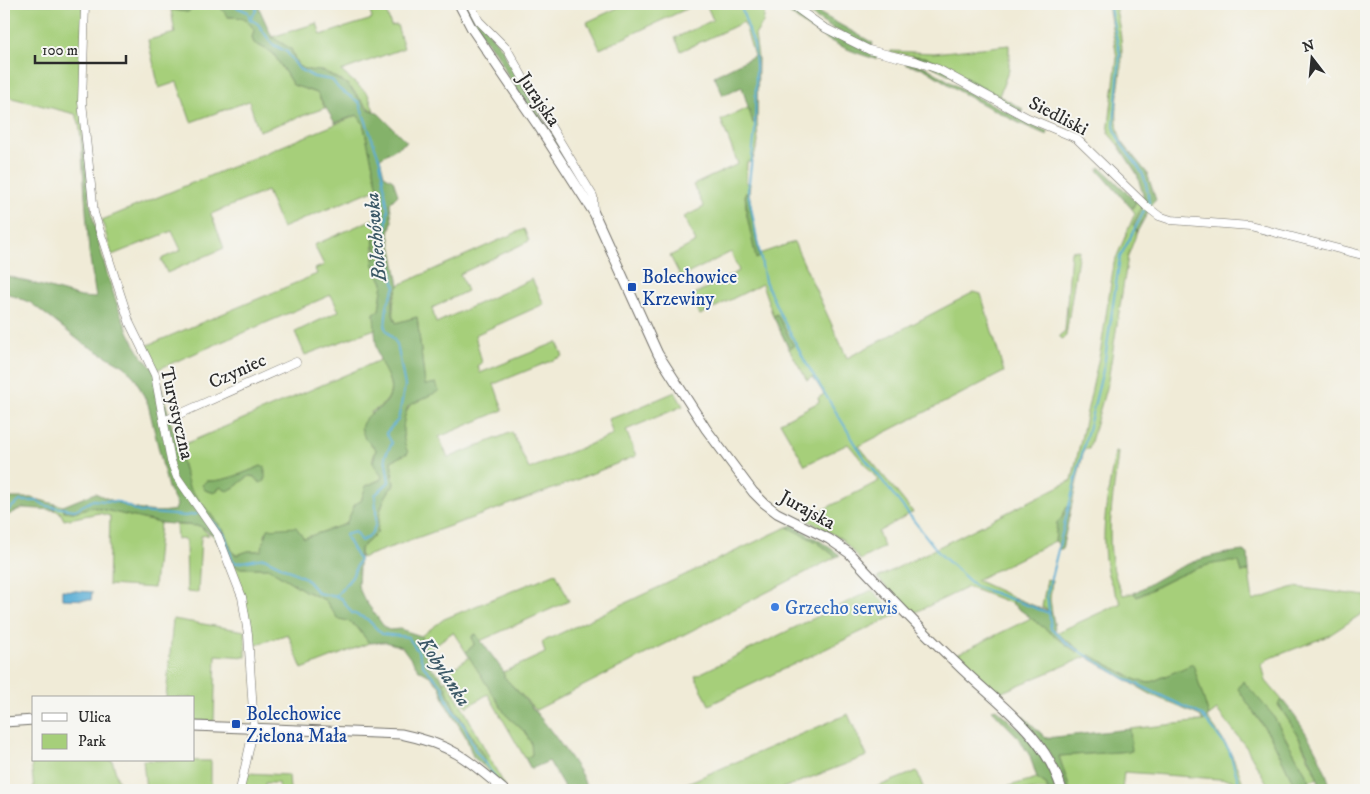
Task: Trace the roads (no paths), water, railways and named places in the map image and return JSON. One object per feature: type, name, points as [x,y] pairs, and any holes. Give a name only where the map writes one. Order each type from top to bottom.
[{"type":"street","name":"Turystyczna","points":[[85,4],[82,102],[94,213],[130,324],[155,375],[171,461],[177,477],[218,536],[242,597],[248,634],[254,728],[240,790]]},
{"type":"street","name":"Jurajska","points":[[458,4],[472,29],[561,159],[594,213],[634,304],[665,366],[706,429],[753,492],[777,513],[829,539],[849,553],[956,664],[1040,743],[1062,790]]},
{"type":"street","name":"Jurajska","points":[[470,4],[479,21],[507,48],[544,115],[593,196],[594,213]]},
{"type":"street","name":"Siedliski","points":[[791,4],[823,27],[869,50],[918,62],[938,70],[1028,118],[1076,138],[1146,206],[1159,216],[1171,220],[1250,226],[1366,256]]},
{"type":"street","name":"Czyniec","points":[[164,421],[296,362]]},
{"type":"street","points":[[4,722],[32,720]]},
{"type":"street","points":[[195,726],[401,734],[432,740],[463,756],[503,790]]},
{"type":"water","points":[[62,590],[92,592],[91,600],[62,599]]},
{"type":"waterway","name":"Bolechówka","points":[[156,4],[180,8],[198,4]]},
{"type":"waterway","name":"Bolechówka","points":[[229,4],[248,12],[250,19],[258,24],[272,44],[287,52],[299,69],[314,77],[332,80],[339,89],[359,102],[380,161],[388,210],[385,238],[395,287],[387,305],[385,328],[397,344],[405,386],[398,420],[386,433],[392,443],[385,456],[389,482],[375,495],[376,522],[372,533],[361,541],[355,532],[345,535],[359,560],[352,577],[336,596]]},
{"type":"waterway","points":[[250,19],[256,11],[256,4]]},
{"type":"waterway","points":[[740,4],[754,45],[756,64],[755,131],[748,191],[765,281],[780,314],[806,363],[863,456],[940,554],[975,586],[1049,613]]},
{"type":"waterway","points":[[1109,4],[1120,54],[1114,126],[1122,145],[1144,176],[1149,203]]},
{"type":"waterway","points":[[1144,211],[1120,257],[1104,366],[1047,594],[1051,629],[1068,644],[1124,678],[1202,715],[1229,750],[1241,790]]},
{"type":"waterway","name":"Kobylanka","points":[[4,513],[20,501],[38,501],[46,506],[75,510],[93,500],[119,502],[139,512],[185,516],[197,514]]},
{"type":"waterway","name":"Kobylanka","points":[[211,520],[225,535],[232,559],[236,563],[264,558],[305,578],[318,593],[341,598],[352,613],[367,619],[382,634],[408,637],[419,653],[424,667],[442,686],[449,705],[465,727],[475,750],[495,777]]},
{"type":"place","name":"Bolechowice Krzewiny","points":[[632,287]]},
{"type":"place","name":"Grzecho serwis","points":[[775,607]]},
{"type":"place","name":"Bolechowice Zielona Mała","points":[[236,724]]}]
